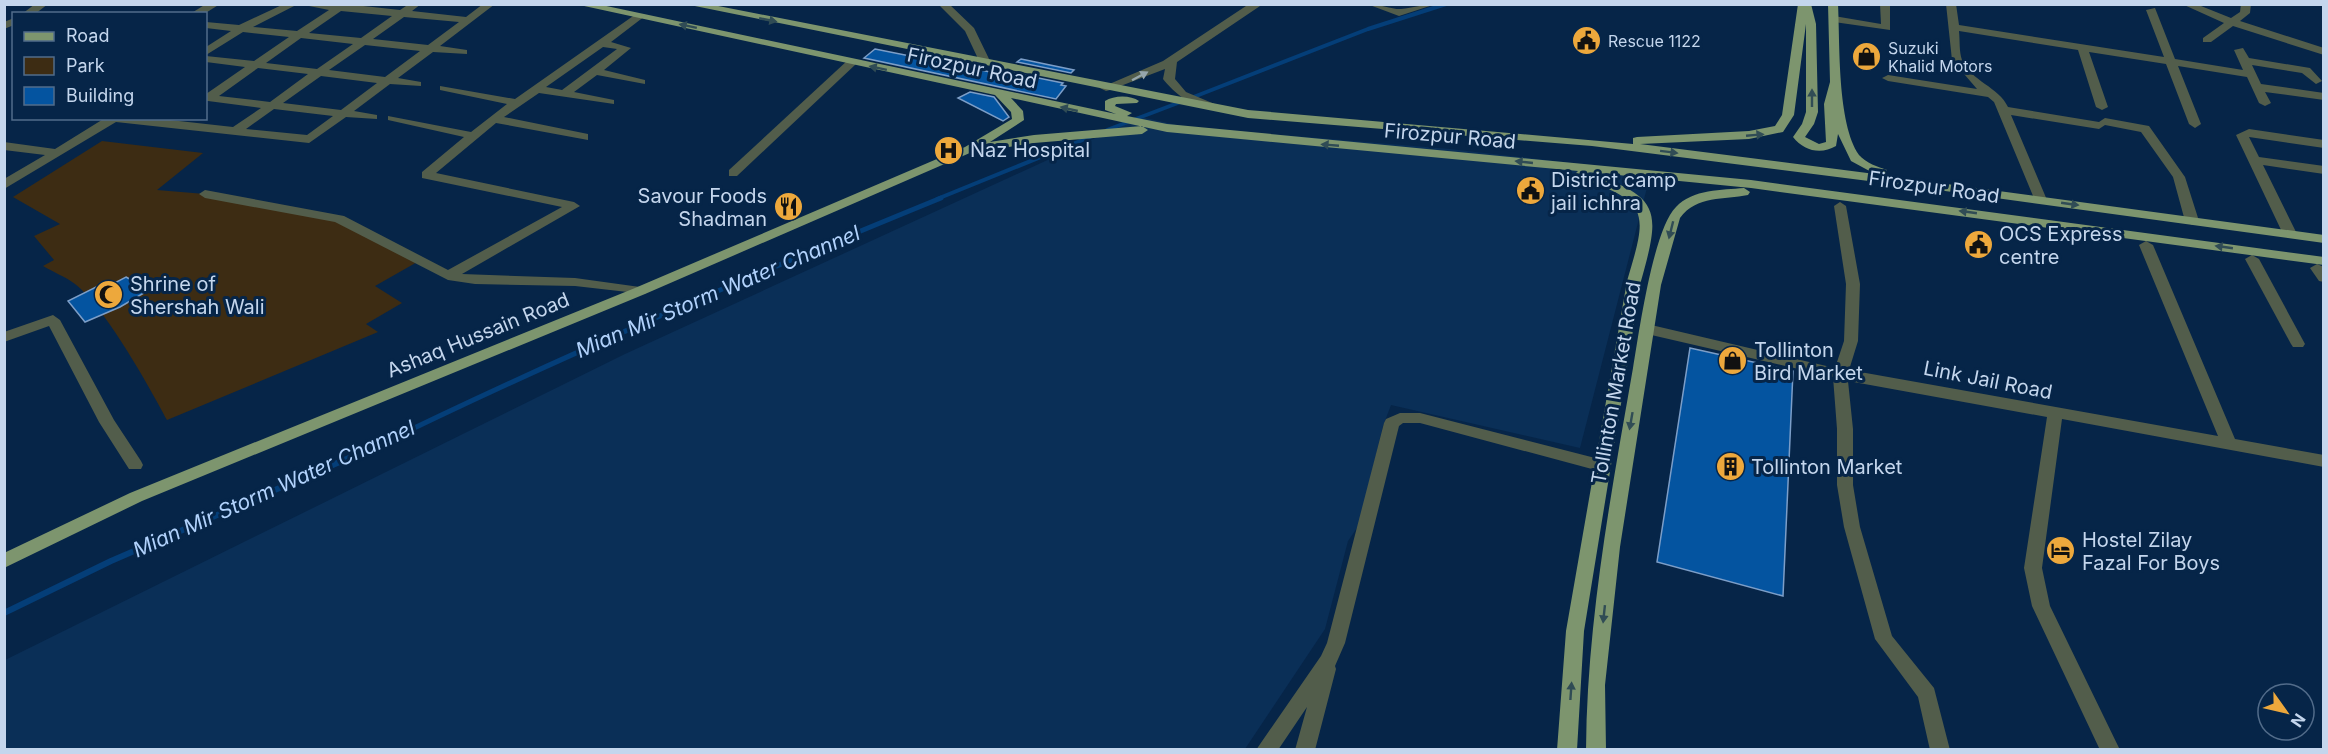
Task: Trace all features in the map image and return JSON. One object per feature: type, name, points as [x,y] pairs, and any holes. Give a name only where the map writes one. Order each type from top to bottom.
[{"type":"main road","name":"Firozpur Road","points":[[580,4],[998,92],[1144,127],[1858,196],[2321,269]]},
{"type":"main road","points":[[599,4],[640,16]]},
{"type":"main road","name":"Firozpur Road","points":[[690,4],[1172,101],[1196,103],[1220,110],[1592,142],[1916,183],[2324,239]]},
{"type":"main road","points":[[1804,4],[1812,24],[1812,112],[1808,124],[1799,136],[1806,144],[1819,147],[1832,142],[1830,104],[1836,82]]},
{"type":"main road","points":[[1592,142],[1749,135],[1779,129],[1788,115],[1804,4]]},
{"type":"main road","points":[[1833,4],[1836,82],[1842,132],[1851,153],[1866,166],[1916,183]]},
{"type":"main road","name":"Ashaq Hussain Road","points":[[4,561],[136,497],[640,291],[969,150],[1018,120],[1017,111],[998,92]]},
{"type":"main road","points":[[1196,131],[1114,110],[1109,108],[1109,104],[1123,99],[1192,111],[1248,114]]},
{"type":"main road","name":"Ashaq Hussain Road","points":[[969,150],[1144,127]]},
{"type":"main road","points":[[1610,145],[1620,157],[1621,163],[1614,171]]},
{"type":"main road","points":[[1751,184],[1701,174],[1691,170],[1689,164],[1694,161],[1706,161],[1780,166]]},
{"type":"main road","name":"Tollinton Market Road","points":[[1558,166],[1611,185],[1633,199],[1646,212],[1647,225],[1634,281],[1575,631],[1567,750]]},
{"type":"main road","name":"Tollinton Market Road","points":[[1596,750],[1596,685],[1611,547],[1654,285],[1674,218],[1692,201],[1706,195],[1729,191],[1858,196]]},
{"type":"main road","points":[[1634,281],[1654,285]]},
{"type":"street","points":[[30,12],[43,4]]},
{"type":"street","points":[[199,12],[215,4]]},
{"type":"street","points":[[207,51],[242,28],[293,4]]},
{"type":"street","points":[[304,4],[341,6],[400,16],[468,20]]},
{"type":"street","points":[[234,132],[416,4]]},
{"type":"street","points":[[132,120],[309,139],[490,4]]},
{"type":"street","points":[[943,4],[970,30],[985,63]]},
{"type":"street","points":[[1106,88],[1129,81],[1172,61],[1221,25],[1258,4]]},
{"type":"street","points":[[1372,4],[1399,13],[1431,4]]},
{"type":"street","points":[[1834,19],[1886,28],[1885,4]]},
{"type":"street","points":[[1951,4],[1957,60],[1961,68],[1994,95],[2004,110],[2041,200]]},
{"type":"street","points":[[2187,4],[2232,22],[2324,52]]},
{"type":"street","points":[[2207,40],[2245,13],[2246,4]]},
{"type":"street","points":[[341,6],[208,98],[373,117]]},
{"type":"street","points":[[2151,10],[2195,124]]},
{"type":"street","points":[[448,276],[574,206],[426,175],[495,119],[640,16]]},
{"type":"street","points":[[207,25],[463,52]]},
{"type":"street","points":[[1952,27],[2250,74]]},
{"type":"street","points":[[565,93],[627,48],[601,43]]},
{"type":"street","points":[[2084,49],[2103,107]]},
{"type":"street","points":[[2239,50],[2265,102]]},
{"type":"street","points":[[207,59],[417,84]]},
{"type":"street","points":[[207,71],[223,61]]},
{"type":"street","points":[[1172,61],[1169,79],[1182,94],[1196,103]]},
{"type":"street","points":[[2244,61],[2306,70],[2316,81]]},
{"type":"street","points":[[733,173],[852,62]]},
{"type":"street","points":[[595,71],[641,82]]},
{"type":"street","points":[[1888,78],[1994,95]]},
{"type":"street","points":[[2257,87],[2324,97]]},
{"type":"street","points":[[444,88],[518,102]]},
{"type":"street","points":[[537,89],[610,102]]},
{"type":"street","points":[[2004,110],[2145,129],[2179,177],[2192,221]]},
{"type":"street","points":[[392,118],[474,136]]},
{"type":"street","points":[[495,119],[584,137]]},
{"type":"street","points":[[4,185],[112,120]]},
{"type":"street","points":[[2290,234],[2253,160],[2243,133],[2324,144]]},
{"type":"street","points":[[4,146],[58,153]]},
{"type":"street","points":[[2253,160],[2324,170]]},
{"type":"street","points":[[205,194],[339,219],[448,276],[475,280],[575,282],[640,291]]},
{"type":"street","points":[[1840,206],[1852,284],[1851,341],[1840,375],[1845,429],[1845,485],[1852,527],[1884,639],[1927,693],[1940,750]]},
{"type":"street","points":[[2146,245],[2229,444]]},
{"type":"street","points":[[2252,259],[2298,344]]},
{"type":"street","points":[[4,337],[53,320],[106,422],[135,465]]},
{"type":"street","name":"Link Jail Road","points":[[1647,329],[1840,375],[2324,461]]},
{"type":"street","points":[[2055,414],[2033,568],[2034,583],[2041,606],[2110,750]]},
{"type":"street","points":[[1305,750],[1329,660],[1342,626],[1392,423],[1400,418],[1420,418],[1603,466]]},
{"type":"street","points":[[1266,750],[1329,660]]},
{"type":"shaded area","points":[[1141,117],[1186,127],[1450,149],[1651,172],[1580,448],[1391,405],[1383,426],[1359,525],[1348,541],[1325,629],[1245,749],[5,750],[5,660],[625,354]]},
{"type":"green space","points":[[102,141],[203,153],[157,190],[205,194],[339,219],[419,261],[375,286],[402,303],[366,324],[378,332],[167,420],[125,348],[87,295],[68,279],[43,266],[54,260],[34,236],[60,224],[13,197]]},
{"type":"building","points":[[875,49],[1005,75],[1008,72],[1063,83],[1061,85],[1066,86],[1056,99],[864,58]]},
{"type":"building","points":[[1021,59],[1074,70],[1071,73],[1017,62]]},
{"type":"building","points":[[970,92],[994,97],[1009,117],[1003,121],[958,98]]},
{"type":"building","name":"Shrine of Shershah Wali","points":[[126,277],[149,290],[120,307],[85,322],[68,301],[102,284],[107,287]]},
{"type":"building","name":"Tollinton Market","points":[[1690,348],[1793,371],[1783,596],[1657,562]]},
{"type":"waterway","name":"Mian Mir Storm Water Channel","points":[[1191,98],[1368,29],[1446,4]]},
{"type":"waterway","name":"Mian Mir Storm Water Channel","points":[[1107,130],[1183,101]]},
{"type":"waterway","name":"Mian Mir Storm Water Channel","points":[[937,199],[1090,137]]},
{"type":"waterway","name":"Mian Mir Storm Water Channel","points":[[375,447],[656,318],[941,198]]},
{"type":"waterway","name":"Mian Mir Storm Water Channel","points":[[4,613],[111,561],[379,445]]},
{"type":"place","name":"Rescue 1122","points":[[1587,41]]},
{"type":"place","name":"Suzuki Khalid Motors","points":[[1867,57]]},
{"type":"place","name":"Naz Hospital","points":[[949,150]]},
{"type":"place","name":"District camp jail ichhra","points":[[1530,191]]},
{"type":"place","name":"Savour Foods Shadman","points":[[788,207]]},
{"type":"place","name":"OCS Express centre","points":[[1978,245]]},
{"type":"place","name":"Shrine of Shershah Wali","points":[[109,295]]},
{"type":"place","name":"Tollinton Bird Market","points":[[1733,361]]},
{"type":"place","name":"Tollinton Market","points":[[1730,467]]},
{"type":"place","name":"Hostel Zilay Fazal For Boys","points":[[2061,551]]}]
